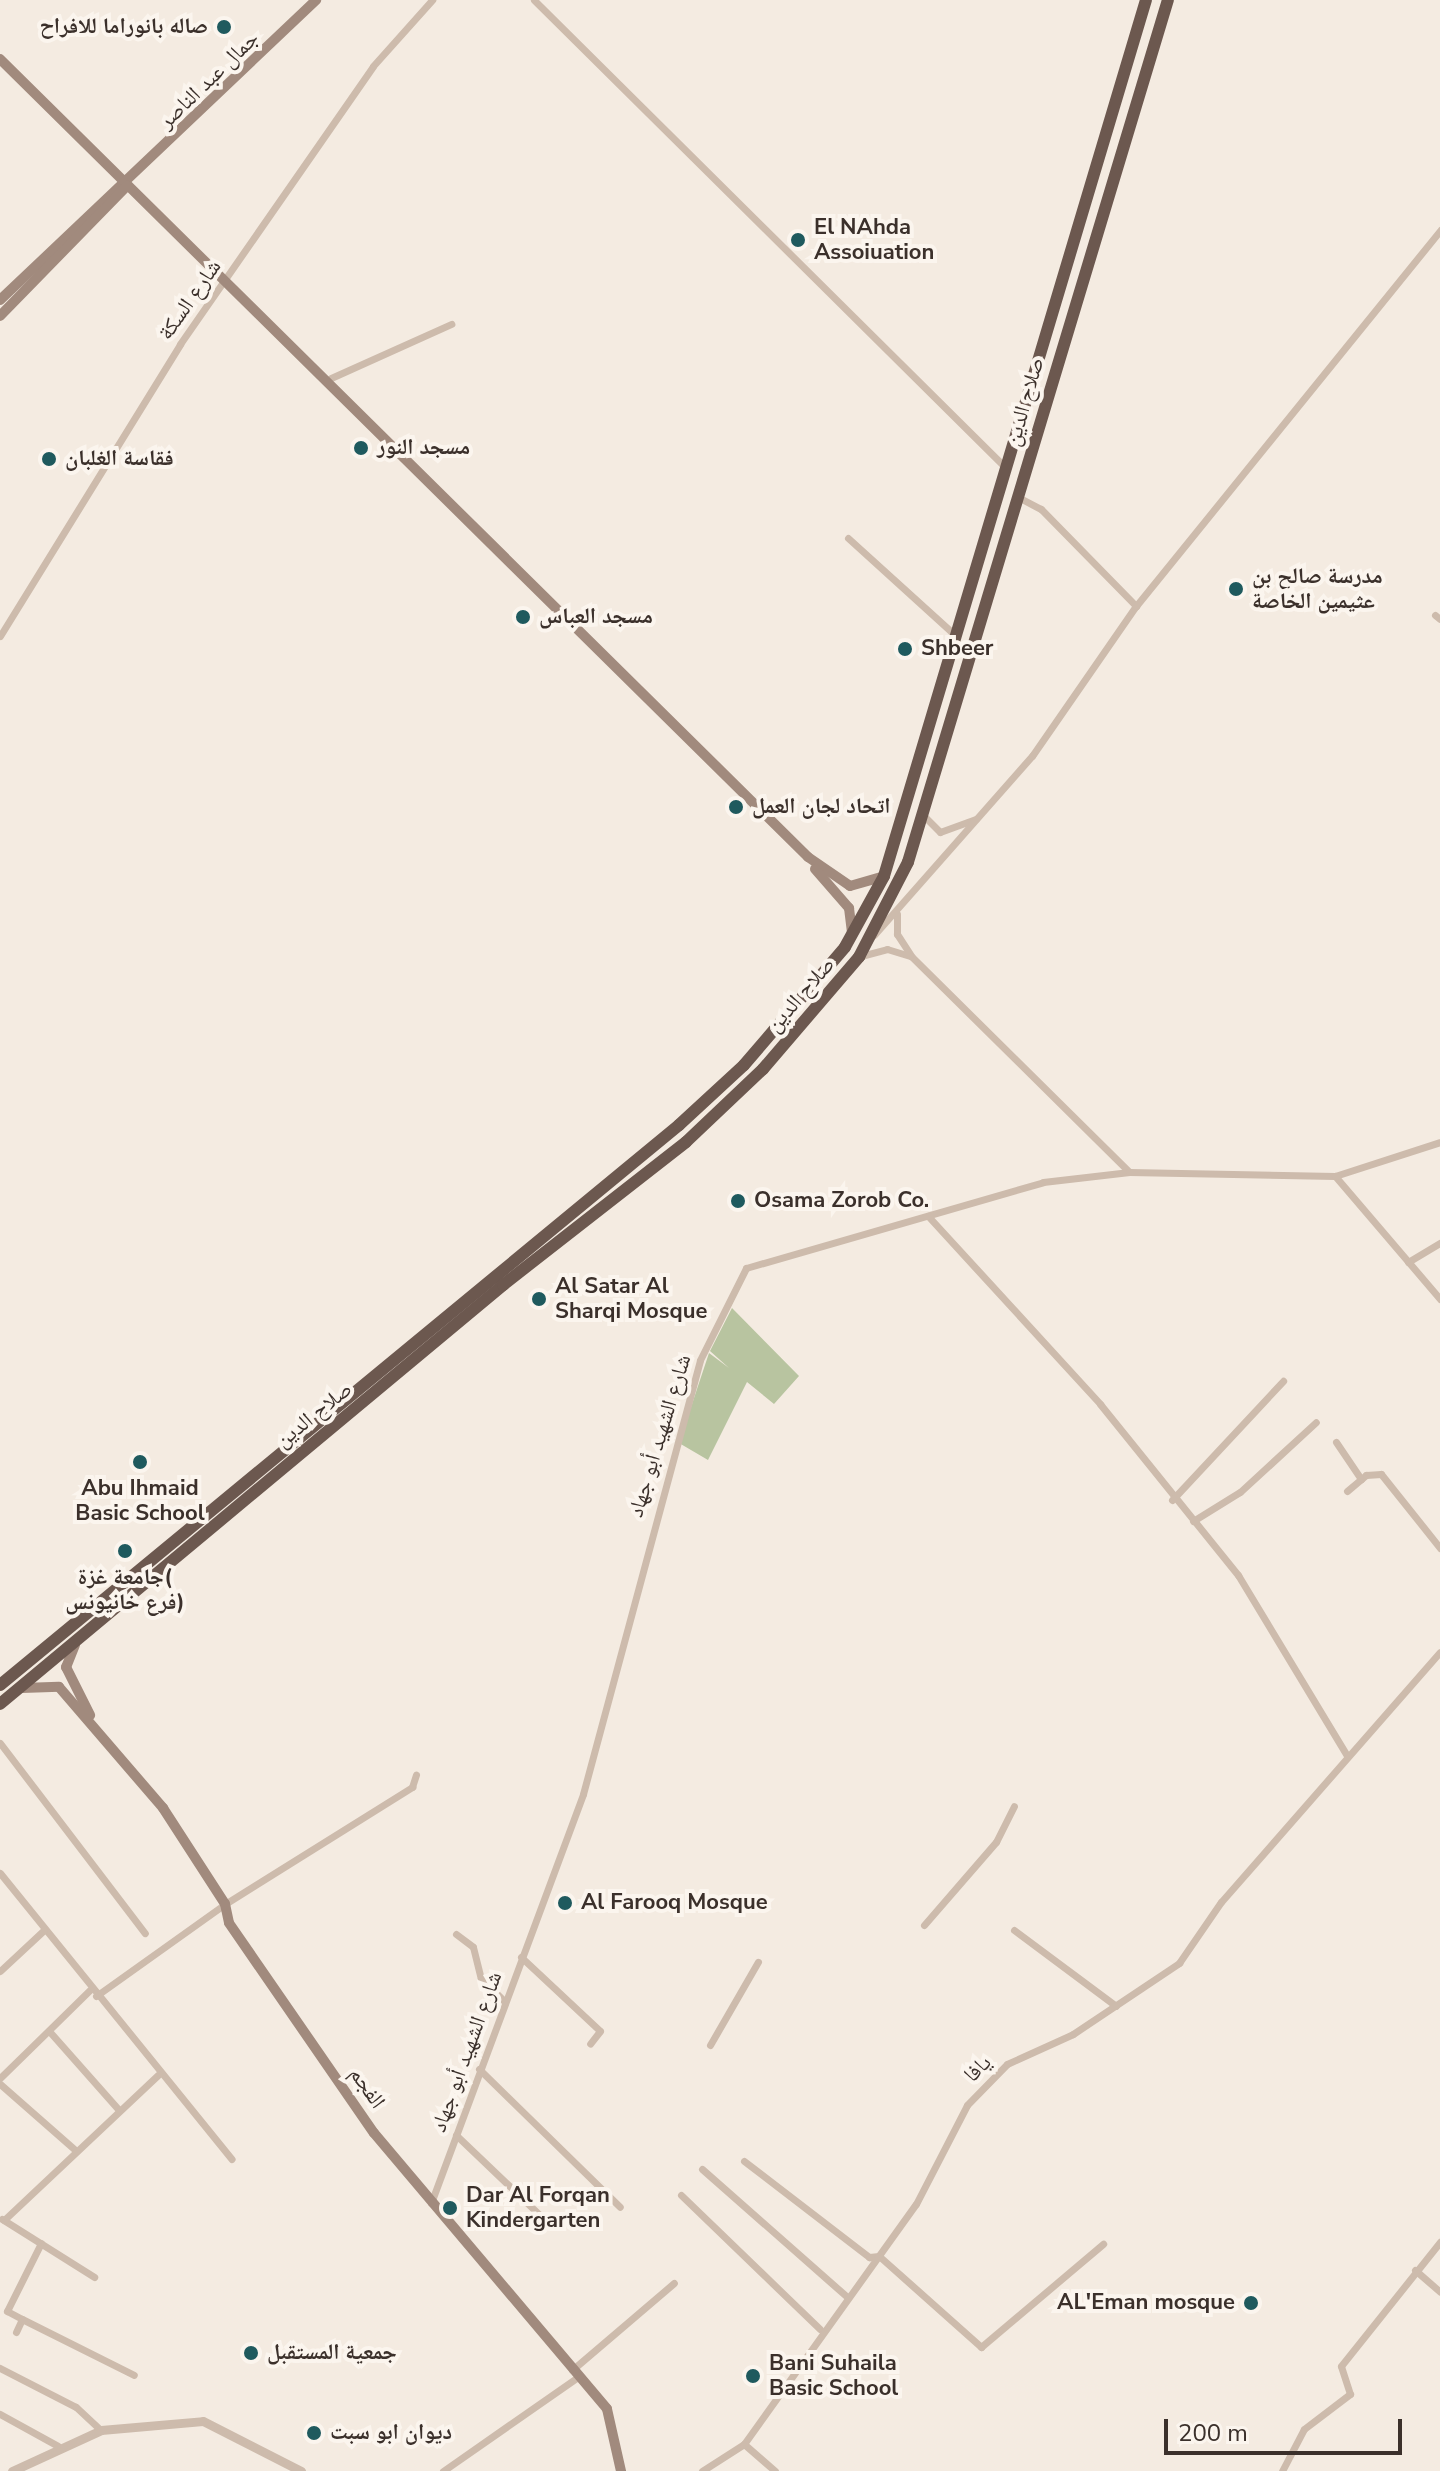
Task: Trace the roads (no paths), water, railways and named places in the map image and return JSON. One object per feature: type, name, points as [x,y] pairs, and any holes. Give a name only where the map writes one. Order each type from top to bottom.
[{"type":"highway","name":"صلاح الدين","points":[[0,1684],[284,1446],[679,1125],[720,1089],[852,937],[884,876],[1008,470],[1146,0]]},
{"type":"highway","name":"صلاح الدين","points":[[0,1704],[292,1458],[686,1142],[728,1104],[859,957],[874,935],[923,815],[1168,0]]},
{"type":"highway","points":[[1076,235],[1079,247],[1094,243]]},
{"type":"highway","points":[[720,1089],[728,1104]]},
{"type":"highway","points":[[679,1125],[689,1129],[686,1142]]},
{"type":"highway","points":[[284,1446],[292,1458]]},
{"type":"main road","name":"جمال عبد الناصر","points":[[0,316],[316,0]]},
{"type":"main road","points":[[0,59],[127,186],[331,378],[808,857],[849,908],[852,937]]},
{"type":"main road","name":"جمال عبد الناصر","points":[[0,300],[127,186]]},
{"type":"main road","points":[[808,857],[850,886],[884,876]]},
{"type":"main road","points":[[78,1639],[66,1667],[90,1715]]},
{"type":"main road","points":[[20,1688],[52,1683],[90,1715]]},
{"type":"main road","name":"الفجم","points":[[90,1715],[163,1808],[225,1904],[229,1923],[431,2205],[607,2409],[621,2471]]},
{"type":"street","name":"شارع السكة","points":[[0,636],[227,278],[373,66],[432,0]]},
{"type":"street","points":[[534,0],[1008,470]]},
{"type":"street","points":[[874,935],[984,814],[1136,606],[1440,230]]},
{"type":"street","points":[[331,378],[451,324]]},
{"type":"street","points":[[1018,497],[1041,509],[1136,606]]},
{"type":"street","points":[[848,538],[958,637]]},
{"type":"street","points":[[923,815],[947,832],[984,814]]},
{"type":"street","points":[[899,911],[897,934],[912,957],[1129,1172]]},
{"type":"street","points":[[859,957],[887,949],[912,957]]},
{"type":"street","name":"شارع الشهيد أبو جهاد","points":[[431,2205],[583,1794],[700,1360],[746,1268],[1043,1182],[1129,1172],[1335,1176],[1440,1142]]},
{"type":"street","points":[[1335,1176],[1440,1299]]},
{"type":"street","points":[[928,1216],[1100,1404],[1172,1500],[1238,1575],[1347,1756]]},
{"type":"street","points":[[1408,1262],[1440,1243]]},
{"type":"street","points":[[1172,1500],[1283,1381]]},
{"type":"street","points":[[1193,1521],[1240,1492],[1316,1422]]},
{"type":"street","points":[[1336,1442],[1361,1479]]},
{"type":"street","points":[[1347,1491],[1361,1479],[1381,1474],[1440,1548]]},
{"type":"street","name":"يافا","points":[[702,2471],[744,2444],[820,2329],[879,2256],[967,2105],[1007,2064],[1116,2006],[1179,1963],[1221,1902],[1440,1652]]},
{"type":"street","points":[[0,1743],[145,1933]]},
{"type":"street","points":[[74,2149],[0,2081],[49,2031],[93,1993],[225,1904],[412,1787],[416,1775]]},
{"type":"street","points":[[924,1925],[996,1842],[1014,1806]]},
{"type":"street","points":[[1,1875],[158,2075],[232,2159]]},
{"type":"street","points":[[0,1971],[44,1930]]},
{"type":"street","points":[[1014,1930],[1116,2006]]},
{"type":"street","points":[[456,1934],[473,1947],[481,1978],[504,2001]]},
{"type":"street","points":[[521,1957],[600,2031],[590,2044]]},
{"type":"street","points":[[710,2045],[758,1962]]},
{"type":"street","points":[[49,2031],[119,2110]]},
{"type":"street","points":[[479,2069],[620,2207]]},
{"type":"street","points":[[94,2277],[1,2219],[158,2075]]},
{"type":"street","points":[[456,2135],[546,2221]]},
{"type":"street","points":[[744,2161],[869,2257],[879,2256],[981,2347],[1103,2244]]},
{"type":"street","points":[[702,2169],[846,2296]]},
{"type":"street","points":[[681,2195],[820,2329]]},
{"type":"street","points":[[1282,2471],[1304,2429],[1350,2394],[1341,2366],[1440,2242]]},
{"type":"street","points":[[41,2243],[7,2311],[134,2375]]},
{"type":"street","points":[[1415,2270],[1440,2292]]},
{"type":"street","points":[[443,2471],[575,2373],[674,2283]]},
{"type":"street","points":[[16,2332],[22,2319]]},
{"type":"street","points":[[0,2368],[76,2407],[101,2430]]},
{"type":"street","points":[[0,2414],[58,2446]]},
{"type":"street","points":[[12,2471],[58,2446],[101,2430],[203,2421],[301,2471]]},
{"type":"street","points":[[744,2444],[775,2471]]},
{"type":"place","name":"صاله بانوراما للافراح","points":[[224,27]]},
{"type":"place","name":"El NAhda Assoiuation","points":[[798,240]]},
{"type":"place","name":"مسجد النور","points":[[361,448]]},
{"type":"place","name":"فقاسة الغلبان","points":[[49,459]]},
{"type":"place","name":"مدرسة صالح بن عثيمين الخاصة","points":[[1236,589]]},
{"type":"place","name":"مسجد العباس","points":[[523,617]]},
{"type":"place","name":"Shbeer","points":[[905,649]]},
{"type":"place","name":"اتحاد لجان العمل","points":[[736,807]]},
{"type":"place","name":"Osama Zorob Co.","points":[[738,1201]]},
{"type":"place","name":"Al Satar Al Sharqi Mosque","points":[[539,1299]]},
{"type":"place","name":"Abu Ihmaid Basic School","points":[[140,1462]]},
{"type":"place","name":"جامعة غزة( فرع خانيونس)","points":[[125,1551]]},
{"type":"place","name":"Al Farooq Mosque","points":[[565,1903]]},
{"type":"place","name":"Dar Al Forqan Kindergarten","points":[[450,2208]]},
{"type":"place","name":"AL'Eman mosque","points":[[1251,2303]]},
{"type":"place","name":"جمعية المستقبل","points":[[251,2353]]},
{"type":"place","name":"Bani Suhaila Basic School","points":[[753,2376]]},
{"type":"place","name":"ديوان ابو سبت","points":[[314,2433]]}]
